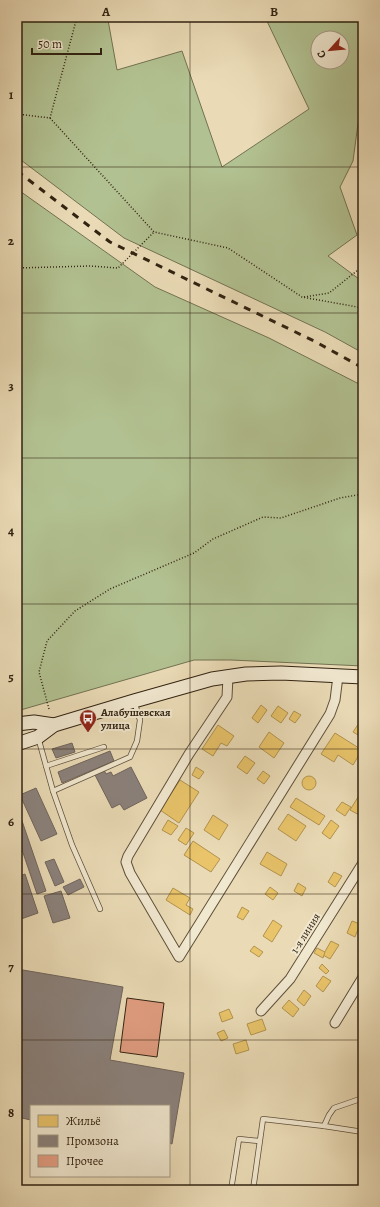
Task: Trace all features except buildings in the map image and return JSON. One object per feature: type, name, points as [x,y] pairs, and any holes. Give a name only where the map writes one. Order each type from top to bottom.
[{"type":"street","points":[[17,744],[38,737],[54,725],[184,687],[228,677],[246,674],[281,673],[363,677]]},
{"type":"street","points":[[228,677],[227,697],[189,754],[128,856],[126,862],[130,872],[179,957],[330,714],[336,695],[338,676]]},
{"type":"street","points":[[17,724],[34,722],[54,725]]},
{"type":"street","name":"1-я линия","points":[[261,1011],[290,979],[363,863]]},
{"type":"street","points":[[335,1023],[363,977]]},
{"type":"lane","points":[[53,791],[130,757],[137,741],[140,720],[134,701]]},
{"type":"lane","points":[[38,737],[53,791],[72,845],[100,909]]},
{"type":"lane","points":[[46,766],[104,747]]},
{"type":"lane","points":[[324,1126],[334,1108],[363,1098]]},
{"type":"lane","points":[[253,1190],[263,1119],[363,1132]]},
{"type":"lane","points":[[231,1190],[239,1139],[259,1141]]},
{"type":"path","points":[[50,118],[77,17]]},
{"type":"path","points":[[17,114],[50,118],[154,232],[228,248],[302,297],[363,308]]},
{"type":"path","points":[[17,268],[90,266],[118,268],[154,232]]},
{"type":"path","points":[[302,297],[329,293],[363,266]]},
{"type":"path","points":[[49,709],[39,672],[47,641],[75,611],[110,589],[194,554],[213,539],[263,517],[281,518],[340,498],[363,494]]},
{"type":"green space","points":[[17,17],[114,17],[108,20],[117,70],[182,51],[222,167],[309,109],[265,17],[363,17],[363,86],[353,161],[340,187],[357,235],[328,256],[363,282],[363,353],[325,332],[124,238],[17,157]]},
{"type":"green space","points":[[17,189],[155,287],[269,338],[363,386],[363,666],[231,660],[194,660],[17,711]]},
{"type":"railway","points":[[17,171],[110,242],[316,342],[363,368]]},
{"type":"place","name":"Алабушевская улица","points":[[88,733]]}]
